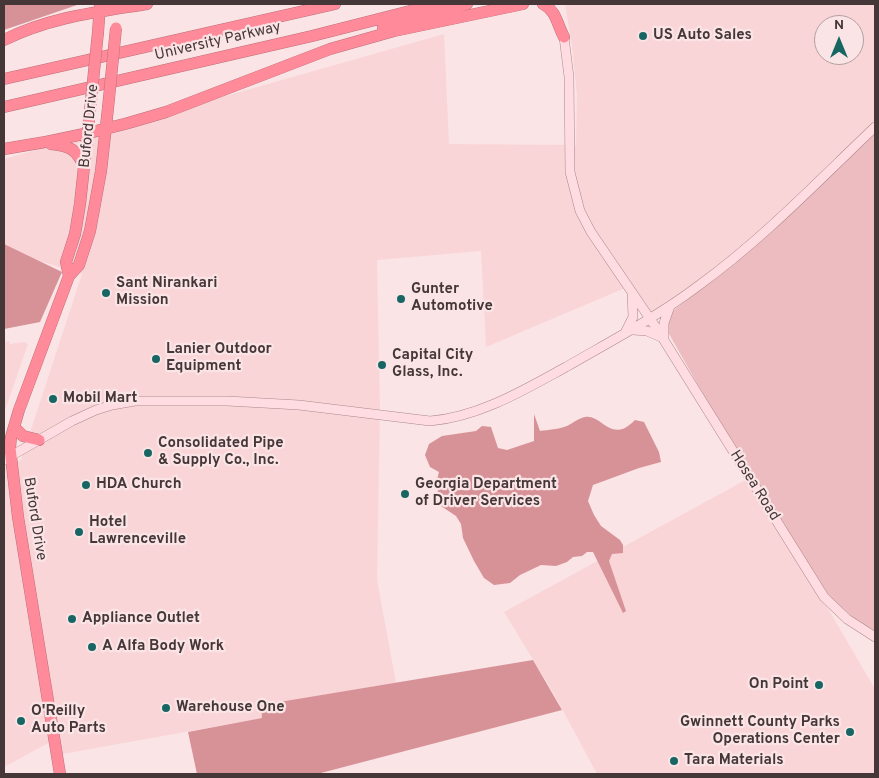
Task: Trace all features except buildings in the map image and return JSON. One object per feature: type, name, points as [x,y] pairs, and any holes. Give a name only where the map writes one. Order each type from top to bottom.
[{"type":"highway","points":[[4,40],[43,24],[81,14],[97,6],[147,4]]},
{"type":"highway","name":"University Parkway","points":[[4,79],[335,4]]},
{"type":"highway","name":"University Parkway","points":[[4,107],[312,36],[438,4]]},
{"type":"highway","points":[[4,149],[126,124],[166,112],[330,49],[374,30],[467,4]]},
{"type":"highway","points":[[330,49],[394,31],[523,4]]},
{"type":"highway","points":[[543,4],[554,13],[559,29],[564,37]]},
{"type":"highway","name":"Buford Drive","points":[[69,276],[66,262],[79,211],[98,32],[97,6]]},
{"type":"highway","name":"Buford Drive","points":[[60,774],[8,478],[7,458],[14,427],[69,276],[79,265],[88,235],[103,153],[119,6]]},
{"type":"highway","points":[[103,153],[111,139],[126,124]]},
{"type":"highway","points":[[42,142],[63,145],[73,149],[80,156],[84,166]]},
{"type":"highway","points":[[14,427],[29,439],[40,440]]},
{"type":"street","name":"Hosea Road","points":[[564,37],[569,77],[570,172],[580,211],[591,232],[664,340],[824,597],[847,619],[875,637]]},
{"type":"street","points":[[7,458],[81,417],[112,405],[134,401],[178,400],[299,405],[413,420],[446,420],[476,412],[546,378],[650,319],[698,286],[746,248],[875,127]]},
{"type":"street","points":[[627,332],[633,317],[632,293]]},
{"type":"street","points":[[639,304],[653,308],[669,306]]},
{"type":"street","points":[[627,332],[647,331],[664,340],[664,323],[669,306]]},
{"type":"shaded area","points":[[4,4],[80,4],[4,30]]},
{"type":"shaded area","points":[[565,4],[875,4],[875,132],[738,255],[648,317],[625,288],[486,347],[481,251],[377,260],[380,410],[377,580],[396,683],[261,705],[263,718],[57,755],[54,740],[4,767],[4,466],[21,460],[82,274],[4,250],[4,159],[444,34],[449,144],[576,145],[577,96],[572,46]]},
{"type":"shaded area","points":[[875,131],[875,632],[857,621],[832,599],[821,585],[733,447],[668,332],[667,326],[670,314],[674,310],[759,241]]},
{"type":"shaded area","points":[[4,244],[62,272],[40,322],[4,329]]},
{"type":"shaded area","points":[[9,341],[10,344],[24,342],[28,344],[4,413],[4,342]]},
{"type":"shaded area","points":[[534,414],[540,431],[564,427],[585,417],[591,417],[607,427],[619,430],[627,427],[635,420],[644,422],[659,452],[661,462],[593,485],[588,501],[601,526],[620,540],[623,545],[623,553],[612,554],[609,561],[626,611],[623,613],[593,552],[573,557],[567,562],[556,566],[541,565],[520,575],[510,583],[494,585],[484,578],[474,561],[463,538],[461,524],[456,516],[441,506],[436,483],[439,472],[430,467],[425,455],[429,444],[442,436],[476,431],[482,426],[491,427],[498,448],[507,450],[534,441]]},
{"type":"shaded area","points":[[751,477],[875,689],[875,774],[597,774],[554,694],[504,612]]},
{"type":"shaded area","points":[[533,660],[562,710],[317,774],[197,774],[188,732],[262,718],[261,705]]},
{"type":"place","name":"US Auto Sales","points":[[643,36]]},
{"type":"place","name":"Sant Nirankari Mission","points":[[106,293]]},
{"type":"place","name":"Gunter Automotive","points":[[401,299]]},
{"type":"place","name":"Lanier Outdoor Equipment","points":[[156,359]]},
{"type":"place","name":"Capital City Glass, Inc.","points":[[382,365]]},
{"type":"place","name":"Mobil Mart","points":[[53,399]]},
{"type":"place","name":"Consolidated Pipe & Supply Co., Inc.","points":[[148,453]]},
{"type":"place","name":"HDA Church","points":[[86,485]]},
{"type":"place","name":"Georgia Department of Driver Services","points":[[405,494]]},
{"type":"place","name":"Hotel Lawrenceville","points":[[79,532]]},
{"type":"place","name":"Appliance Outlet","points":[[72,619]]},
{"type":"place","name":"A Alfa Body Work","points":[[92,647]]},
{"type":"place","name":"On Point","points":[[819,685]]},
{"type":"place","name":"Warehouse One","points":[[166,708]]},
{"type":"place","name":"O'Reilly Auto Parts","points":[[21,721]]},
{"type":"place","name":"Gwinnett County Parks Operations Center","points":[[850,732]]},
{"type":"place","name":"Tara Materials","points":[[674,761]]}]
